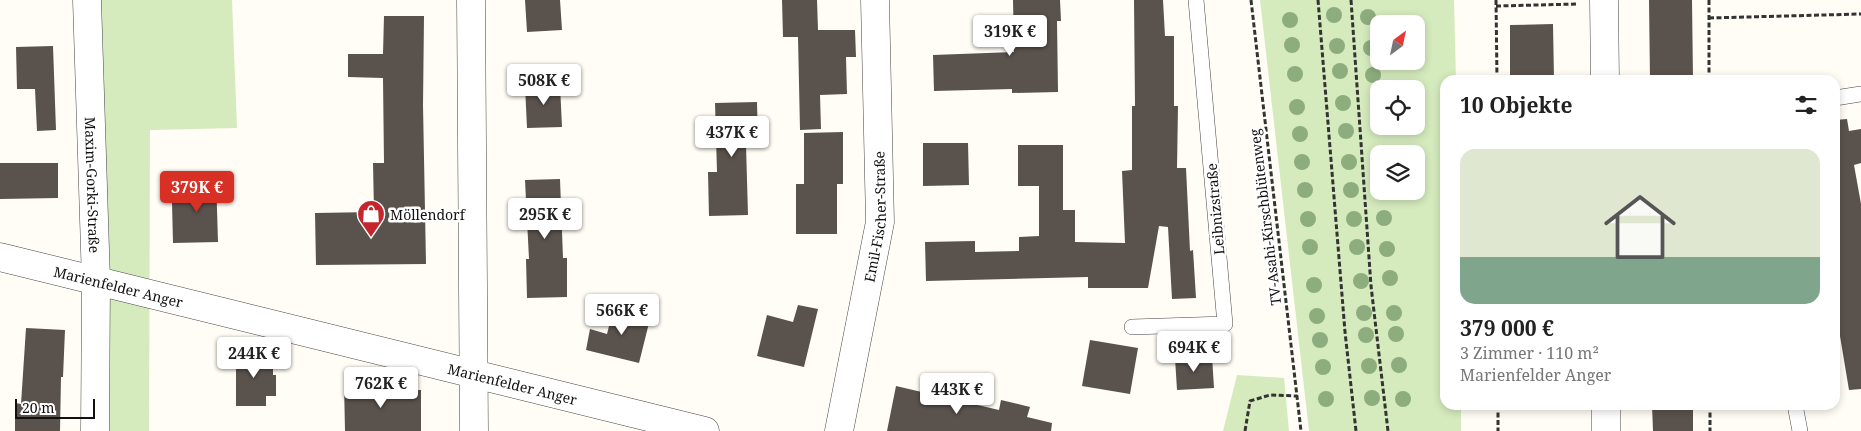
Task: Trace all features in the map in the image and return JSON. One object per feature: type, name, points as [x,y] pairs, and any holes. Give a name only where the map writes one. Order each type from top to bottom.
[{"type":"street","name":"Maxim-Gorki-Straße","points":[[87,0],[96,281],[95,431]]},
{"type":"street","points":[[471,0],[472,373],[474,431]]},
{"type":"street","name":"Emil-Fischer-Straße","points":[[839,431],[880,222],[875,0]]},
{"type":"street","points":[[1604,2],[1605,75]]},
{"type":"street","name":"Marienfelder Anger","points":[[0,257],[705,431]]},
{"type":"street","points":[[1606,410],[1606,431]]},
{"type":"lane","name":"Leibnizstraße","points":[[1132,327],[1225,324],[1196,0]]},
{"type":"lane","points":[[1840,97],[1861,94]]},
{"type":"lane","points":[[1796,410],[1800,431]]},
{"type":"path","name":"TV-Asahi-Kirschblütenweg","points":[[1251,0],[1301,431]]},
{"type":"path","points":[[1318,0],[1333,195],[1356,431]]},
{"type":"path","points":[[1351,0],[1371,286],[1388,431]]},
{"type":"path","points":[[1496,0],[1496,75]]},
{"type":"path","points":[[1709,0],[1709,75]]},
{"type":"path","points":[[1496,6],[1604,2]]},
{"type":"path","points":[[1709,18],[1861,14]]},
{"type":"path","points":[[1245,431],[1250,401],[1270,395],[1297,396]]},
{"type":"path","points":[[1498,410],[1498,431]]},
{"type":"path","points":[[1710,410],[1710,431]]},
{"type":"green space","points":[[95,0],[232,0],[237,128],[150,130],[149,431],[104,431]]},
{"type":"green space","points":[[1260,0],[1454,0],[1456,75],[1440,75],[1440,410],[1461,410],[1461,431],[1309,431]]},
{"type":"green space","points":[[1237,375],[1284,378],[1289,431],[1223,431]]},
{"type":"building","points":[[525,0],[560,0],[562,30],[527,32]]},
{"type":"building","points":[[782,0],[817,0],[818,30],[855,30],[856,57],[846,57],[847,94],[820,95],[821,129],[800,130],[798,37],[783,37]]},
{"type":"building","points":[[1013,0],[1060,0],[1061,21],[1057,21],[1058,92],[1012,93],[1012,89],[934,91],[933,55],[1014,52]]},
{"type":"building","points":[[1134,0],[1163,0],[1165,36],[1174,36],[1174,106],[1178,106],[1177,168],[1186,168],[1190,251],[1193,250],[1196,298],[1172,299],[1168,227],[1159,226],[1148,288],[1088,288],[1088,277],[926,281],[925,242],[975,241],[975,252],[1019,251],[1019,237],[1039,236],[1039,186],[1018,186],[1018,145],[1063,145],[1063,210],[1075,210],[1075,242],[1125,243],[1122,171],[1132,170],[1132,106],[1135,106]]},
{"type":"building","points":[[1649,0],[1692,0],[1693,75],[1650,75]]},
{"type":"building","points":[[384,16],[424,16],[423,105],[426,264],[316,265],[315,213],[374,212],[373,163],[384,163],[383,78],[348,77],[348,54],[383,54]]},
{"type":"building","points":[[1553,24],[1554,75],[1510,75],[1510,25]]},
{"type":"building","points":[[53,46],[56,130],[37,131],[35,89],[17,89],[16,47]]},
{"type":"building","points":[[560,85],[562,127],[527,128],[525,86]]},
{"type":"building","points":[[757,102],[758,145],[746,145],[748,215],[709,216],[708,172],[717,172],[715,103]]},
{"type":"building","points":[[1847,119],[1849,131],[1861,129],[1861,163],[1854,165],[1861,204],[1861,389],[1849,390],[1840,336],[1840,120]]},
{"type":"building","points":[[843,132],[843,184],[837,184],[837,234],[796,234],[796,184],[804,184],[804,133]]},
{"type":"building","points":[[923,143],[968,143],[969,185],[923,186]]},
{"type":"building","points":[[0,163],[58,163],[58,198],[0,199]]},
{"type":"building","points":[[216,177],[218,242],[173,243],[172,203],[187,202],[186,178]]},
{"type":"building","points":[[560,179],[563,258],[567,258],[567,297],[527,298],[526,259],[529,259],[525,180]]},
{"type":"building","points":[[798,305],[818,309],[804,367],[757,356],[767,315],[793,322]]},
{"type":"building","points":[[614,306],[651,315],[639,363],[586,350],[590,329],[607,334]]},
{"type":"building","points":[[26,328],[65,330],[63,377],[61,377],[60,431],[15,431],[15,403],[21,404]]},
{"type":"building","points":[[1090,340],[1138,348],[1130,394],[1082,386]]},
{"type":"building","points":[[236,351],[266,351],[266,364],[273,364],[273,375],[276,375],[276,396],[266,396],[266,406],[236,406]]},
{"type":"building","points":[[1212,356],[1214,388],[1177,390],[1175,358]]},
{"type":"building","points":[[344,383],[385,383],[386,391],[421,390],[421,431],[345,431]]},
{"type":"building","points":[[896,386],[999,410],[1001,400],[1030,407],[1027,417],[1052,423],[1051,431],[887,431]]},
{"type":"building","points":[[1652,410],[1693,410],[1693,431],[1653,431]]},
{"type":"place","name":"Möllendorf","points":[[371,238]]}]
